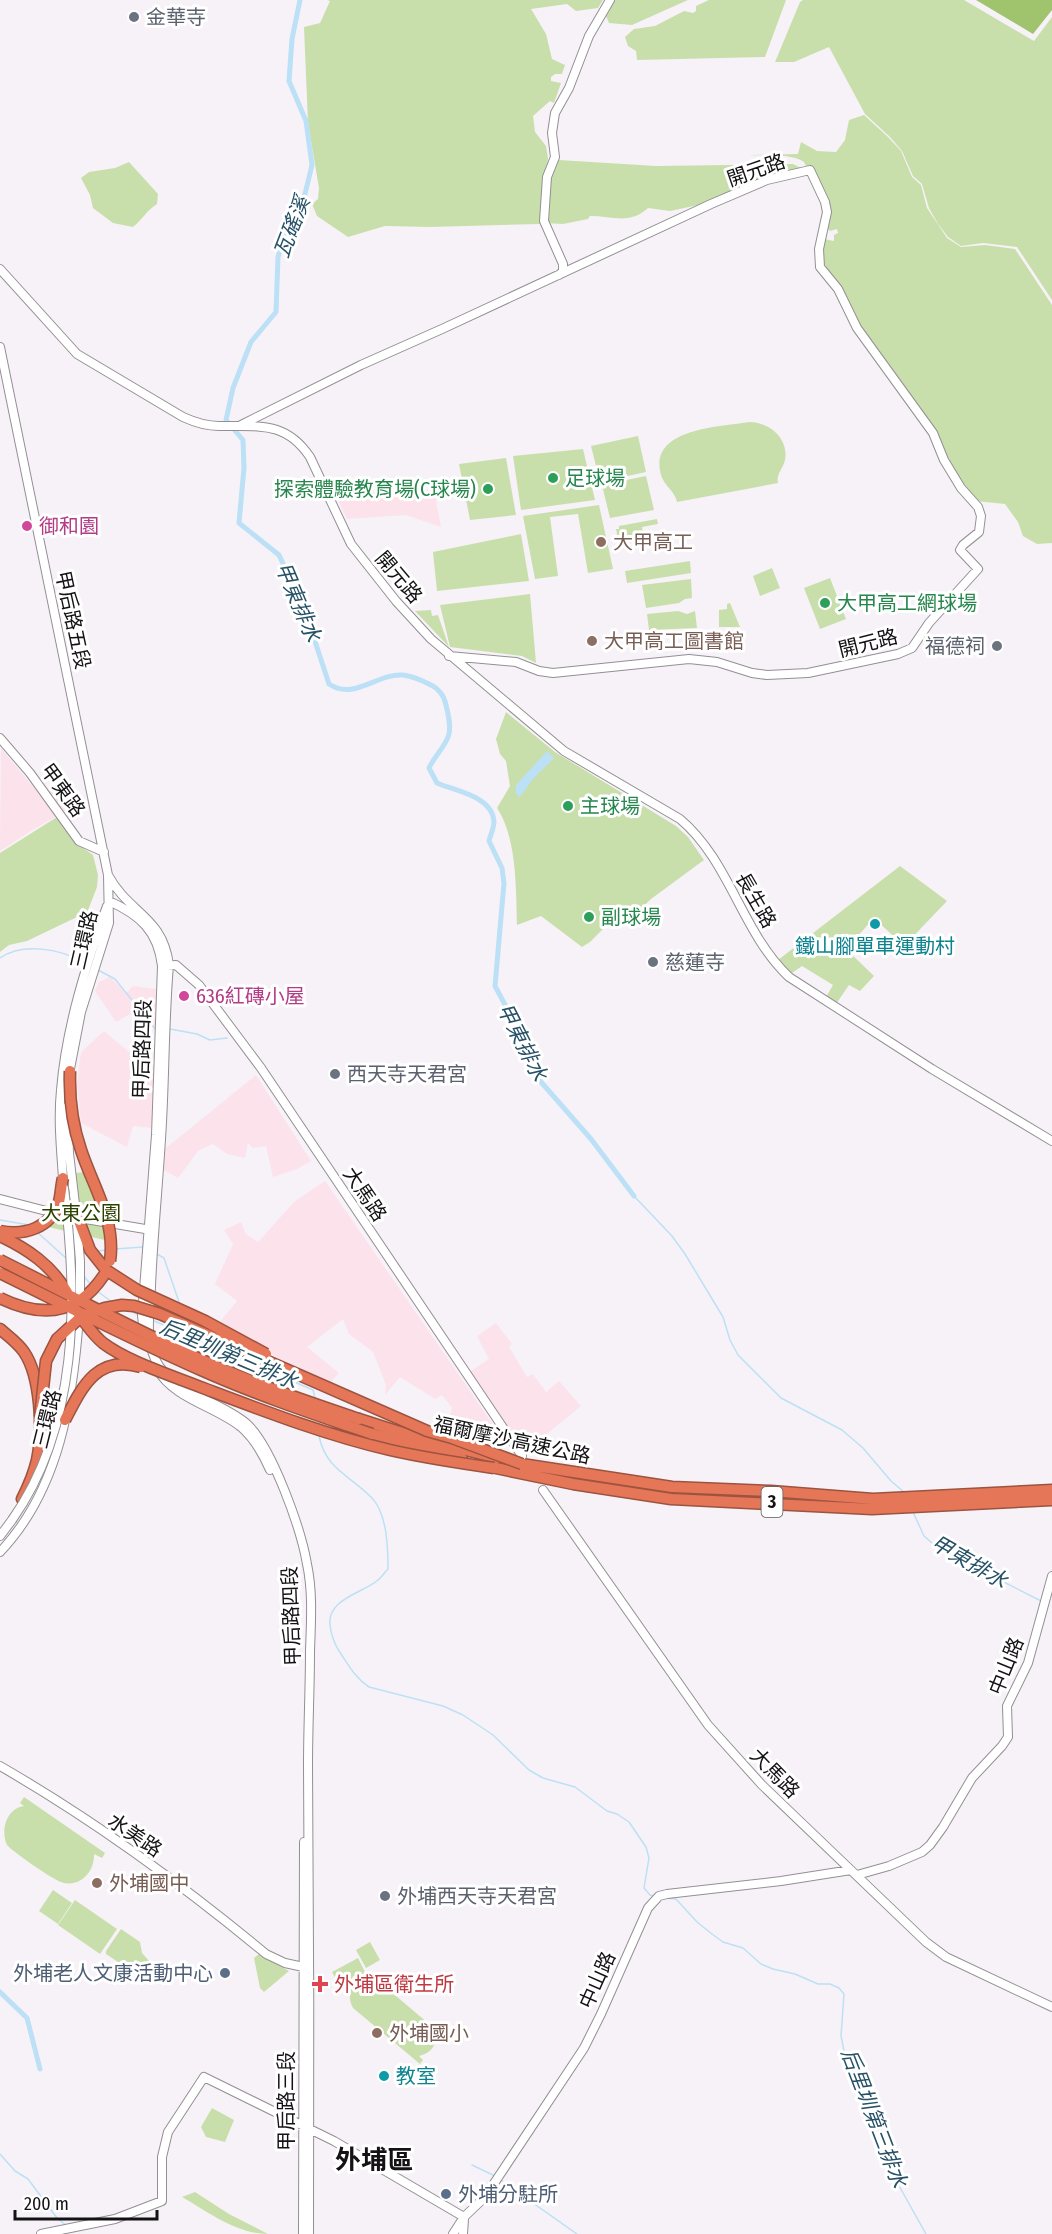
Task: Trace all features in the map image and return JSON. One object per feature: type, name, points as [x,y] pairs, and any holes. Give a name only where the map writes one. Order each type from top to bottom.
[{"type":"highway","points":[[0,1298],[32,1311],[70,1306],[91,1294],[111,1261],[110,1223],[75,1131],[71,1110],[70,1071]]},
{"type":"highway","points":[[0,1231],[14,1234],[34,1229],[49,1219],[58,1204],[63,1178]]},
{"type":"highway","points":[[76,1213],[90,1250],[97,1261],[116,1277],[137,1290],[237,1337],[325,1385]]},
{"type":"highway","points":[[0,1236],[27,1249],[41,1259],[63,1285],[72,1300]]},
{"type":"highway","name":"福爾摩沙高速公路","points":[[0,1260],[210,1364],[296,1398],[416,1437],[639,1488],[671,1493],[771,1491],[873,1504],[1052,1500]]},
{"type":"highway","name":"福爾摩沙高速公路","points":[[0,1273],[160,1351],[275,1401],[406,1445],[494,1468],[573,1485],[639,1488]]},
{"type":"highway","points":[[12,1520],[37,1463],[46,1361],[57,1339],[82,1316],[122,1305],[160,1314],[426,1431],[522,1460]]},
{"type":"highway","points":[[80,1315],[93,1334],[105,1344],[172,1377]]},
{"type":"highway","points":[[0,1329],[23,1351],[30,1363],[40,1417]]},
{"type":"highway","points":[[65,1420],[84,1384],[104,1368],[116,1364],[132,1365],[299,1423],[388,1449],[494,1468]]},
{"type":"highway","name":"福爾摩沙高速公路","points":[[873,1504],[1052,1490]]},
{"type":"street","points":[[238,425],[361,365],[558,276],[563,264],[544,221],[547,177],[555,157],[552,133],[555,114],[569,88],[589,36],[610,0]]},
{"type":"street","name":"開元路","points":[[0,269],[77,354],[183,417],[195,422],[219,426],[261,425],[283,432],[302,446],[310,457],[351,544],[396,601],[449,656],[516,662],[539,671],[553,672],[689,659],[717,662],[752,673],[767,675],[819,671],[898,654],[912,648],[929,623],[978,569],[960,550],[980,532],[981,516],[978,507],[961,488],[923,417],[857,328],[838,290],[820,267],[819,249],[827,212],[825,202],[810,170],[754,185],[558,276]]},
{"type":"street","name":"甲后路五段","points":[[0,347],[104,852],[109,901]]},
{"type":"street","points":[[261,425],[264,413]]},
{"type":"street","name":"長生路","points":[[449,656],[564,751],[680,819],[691,828],[712,858],[771,957],[789,977],[932,1069],[1052,1141]]},
{"type":"street","name":"甲東路","points":[[0,738],[30,773],[80,841],[104,852]]},
{"type":"street","name":"甲后路四段","points":[[108,875],[119,893],[155,927],[162,936],[166,948],[161,1138],[142,1315],[145,1340],[150,1357],[162,1378],[173,1388],[228,1418],[253,1438],[271,1472],[291,1523],[304,1569],[307,1612],[304,1722],[307,1968]]},
{"type":"street","points":[[109,901],[119,900],[129,903]]},
{"type":"street","name":"甲后路四段","points":[[109,901],[126,909],[146,926],[155,937],[165,965]]},
{"type":"street","name":"三環路","points":[[0,1536],[29,1494],[53,1439],[66,1377],[72,1300],[63,1178],[61,1091],[65,1053],[75,1009],[109,901]]},
{"type":"street","name":"三環路","points":[[1,1551],[32,1509],[42,1489],[57,1454],[73,1386],[80,1315],[80,1261],[67,1124],[70,1071],[81,1012],[107,932],[106,916]]},
{"type":"street","name":"大馬路","points":[[165,965],[176,965],[200,985],[261,1068],[522,1460]]},
{"type":"street","points":[[0,1199],[62,1215],[150,1230]]},
{"type":"street","points":[[72,1300],[80,1315]]},
{"type":"street","name":"大馬路","points":[[543,1490],[708,1725],[762,1785],[926,1942],[946,1957],[1052,2007]]},
{"type":"street","name":"中山路","points":[[453,2234],[464,2217],[485,2198],[584,2048],[643,1917],[652,1902],[659,1896],[854,1873],[889,1866],[922,1852],[930,1845],[972,1778],[1008,1737],[1007,1706],[1028,1663],[1052,1576]]},
{"type":"street","name":"水美路","points":[[0,1766],[28,1782],[167,1876],[266,1954],[285,1963],[307,1968]]},
{"type":"street","name":"甲后路三段","points":[[303,2234],[307,1968]]},
{"type":"street","points":[[41,2234],[115,2219],[162,2201],[162,2157],[168,2132],[204,2077],[306,2127],[464,2217],[463,2234]]},
{"type":"street","name":"甲后路三段","points":[[306,2127],[309,2234]]},
{"type":"shaded area","points":[[434,490],[441,527],[406,515],[347,519],[335,494]]},
{"type":"shaded area","points":[[1,748],[39,794],[48,788],[71,783],[80,818],[71,822],[64,812],[0,851]]},
{"type":"shaded area","points":[[110,977],[126,993],[133,986],[156,989],[157,1031],[143,1014],[135,1019],[130,1014],[116,1022],[95,991],[99,982]]},
{"type":"shaded area","points":[[104,1031],[154,1073],[152,1128],[133,1126],[127,1147],[81,1123],[77,1084],[81,1052]]},
{"type":"shaded area","points":[[256,1075],[311,1161],[297,1169],[273,1177],[266,1146],[253,1148],[248,1143],[245,1158],[227,1154],[213,1144],[199,1150],[178,1178],[160,1168],[161,1152]]},
{"type":"shaded area","points":[[325,1181],[499,1433],[449,1419],[452,1408],[442,1395],[435,1399],[400,1377],[385,1395],[386,1385],[373,1352],[349,1334],[343,1319],[307,1347],[339,1373],[329,1384],[298,1370],[219,1323],[237,1301],[215,1284],[233,1244],[224,1230],[241,1222],[246,1234],[258,1242],[295,1201]]},
{"type":"shaded area","points":[[496,1323],[512,1344],[509,1347],[527,1377],[533,1374],[546,1392],[559,1381],[581,1406],[537,1442],[521,1451],[468,1373],[489,1359],[477,1336]]},
{"type":"green space","points":[[327,0],[603,0],[598,8],[576,11],[567,4],[531,9],[546,34],[552,59],[565,65],[562,74],[555,74],[551,77],[551,81],[561,83],[554,103],[550,101],[533,116],[535,132],[546,146],[548,158],[540,224],[385,226],[348,237],[317,216],[312,204],[318,199],[319,188],[308,123],[304,27],[320,23],[330,1]]},
{"type":"green space","points":[[615,0],[688,0],[632,25],[609,23],[606,16]]},
{"type":"green space","points":[[709,0],[786,0],[765,57],[637,60],[636,51],[628,46],[625,37],[634,29],[655,26],[684,11],[693,13],[696,11],[696,6]]},
{"type":"green space","points":[[803,0],[964,0],[1034,41],[1052,17],[1052,300],[1017,247],[983,243],[961,246],[948,237],[929,208],[922,184],[913,176],[902,151],[865,114],[829,47],[794,62],[775,62],[800,2]]},
{"type":"green space","points":[[976,0],[1052,0],[1052,10],[1033,34]]},
{"type":"green space","points":[[864,115],[901,151],[912,177],[921,185],[927,208],[947,238],[961,247],[985,245],[1015,249],[1052,305],[1052,543],[1037,544],[1023,536],[1018,522],[1005,504],[975,501],[947,470],[920,416],[858,335],[839,292],[824,272],[821,254],[824,239],[834,241],[834,235],[838,233],[837,229],[830,231],[826,227],[827,212],[804,162],[785,156],[750,155],[798,154],[801,142],[817,151],[836,152],[845,140],[849,120]]},
{"type":"green space","points":[[559,160],[656,166],[793,164],[801,168],[802,172],[703,204],[670,211],[648,208],[628,218],[590,216],[588,219],[563,224],[545,223],[549,179]]},
{"type":"green space","points":[[129,162],[158,194],[157,204],[133,227],[113,223],[93,208],[90,195],[81,178],[89,172],[115,168]]},
{"type":"green space","points":[[749,422],[770,428],[781,438],[785,460],[778,483],[677,502],[661,475],[660,459],[665,448],[675,439],[689,433]]},
{"type":"green space","points":[[638,436],[646,472],[600,482],[591,446]]},
{"type":"green space","name":"足球場","points":[[583,449],[595,500],[521,510],[513,456]]},
{"type":"green space","name":"探索體驗教育場(C球場)","points":[[506,458],[516,515],[470,520],[459,464]]},
{"type":"green space","points":[[646,476],[654,510],[610,518],[602,485]]},
{"type":"green space","points":[[599,505],[613,569],[588,573],[578,514],[550,517],[558,576],[535,579],[523,516]]},
{"type":"green space","points":[[657,519],[658,524],[642,527],[644,541],[619,544],[616,529],[619,529],[619,526]]},
{"type":"green space","points":[[521,534],[529,581],[437,591],[433,552]]},
{"type":"green space","points":[[690,561],[691,573],[627,583],[625,571]]},
{"type":"green space","points":[[772,568],[780,588],[760,596],[753,576]]},
{"type":"green space","name":"大甲高工網球場","points":[[830,578],[846,619],[820,629],[804,588]]},
{"type":"green space","points":[[691,579],[692,598],[679,603],[646,608],[642,585]]},
{"type":"green space","points":[[530,594],[536,663],[522,656],[450,647],[440,605]]},
{"type":"green space","points":[[730,603],[740,627],[719,627],[719,610],[727,609],[727,604]]},
{"type":"green space","points":[[431,610],[432,616],[438,615],[449,647],[415,611]]},
{"type":"green space","points":[[678,611],[687,614],[695,611],[697,628],[649,630],[647,614]]},
{"type":"green space","points":[[506,712],[555,752],[676,826],[688,837],[704,860],[651,899],[622,927],[613,919],[582,947],[541,916],[517,925],[516,881],[512,849],[504,820],[497,808],[510,786],[506,761],[500,754],[496,739]]},
{"type":"green space","points":[[57,817],[76,843],[93,855],[98,875],[97,887],[85,918],[77,917],[27,941],[9,945],[0,952],[0,853]]},
{"type":"green space","name":"鐵山腳單車運動村","points":[[900,866],[947,901],[904,946],[874,918],[846,949],[874,976],[860,991],[849,985],[836,1004],[826,997],[833,985],[802,966],[792,973],[787,971],[778,960]]},
{"type":"green space","name":"大東公園","points":[[84,1172],[102,1209],[109,1241],[48,1227],[60,1209],[67,1174]]},
{"type":"green space","points":[[24,1797],[105,1853],[102,1858],[94,1854],[92,1867],[80,1881],[68,1884],[56,1880],[7,1845],[4,1833],[9,1815],[24,1806],[20,1803]]},
{"type":"green space","points":[[53,1890],[72,1903],[58,1924],[39,1911]]},
{"type":"green space","points":[[75,1900],[117,1929],[100,1954],[58,1925]]},
{"type":"green space","points":[[121,1929],[140,1942],[142,1953],[150,1962],[133,1972],[106,1954]]},
{"type":"green space","points":[[370,1942],[380,1960],[366,1968],[356,1950]]},
{"type":"green space","points":[[259,1954],[289,1971],[264,1992],[260,1988],[254,1958]]},
{"type":"green space","points":[[358,1958],[366,1974],[340,1987],[332,1972]]},
{"type":"green space","points":[[364,1978],[376,1979],[435,2029],[436,2039],[433,2047],[419,2056],[423,2060],[420,2064],[353,2008],[350,1999],[351,1990]]},
{"type":"green space","points":[[212,2108],[234,2120],[225,2142],[206,2137],[201,2127]]},
{"type":"green space","points":[[195,2192],[229,2214],[268,2234],[234,2226],[182,2197]]},
{"type":"water","points":[[547,751],[554,758],[532,780],[520,797],[516,794],[516,785]]},
{"type":"waterway","name":"甲東排水","points":[[300,0],[292,39],[289,81],[306,121],[312,165],[304,198],[287,227],[278,257],[276,312],[251,342],[233,388],[226,420],[243,440],[244,468],[239,523],[279,555],[305,611],[329,684],[338,688],[357,688],[384,678],[403,675],[417,678],[438,690],[442,695],[449,717],[449,733],[429,768],[437,783],[480,800],[492,813],[494,822],[489,841],[502,868],[504,883],[495,986],[510,1014],[534,1074],[591,1139],[634,1196]]},
{"type":"waterway","points":[[0,958],[19,950],[42,949],[74,957],[83,962]]},
{"type":"waterway","points":[[98,970],[115,979],[156,1030]]},
{"type":"waterway","points":[[170,1029],[197,1034],[210,1040],[227,1038]]},
{"type":"waterway","name":"甲東排水","points":[[634,1196],[672,1236],[685,1254],[723,1317],[730,1340],[738,1355],[781,1398],[842,1430],[863,1448],[891,1481],[904,1492]]},
{"type":"waterway","name":"后里圳第三排水","points":[[0,1220],[29,1225]]},
{"type":"waterway","name":"后里圳第三排水","points":[[37,1232],[67,1259]]},
{"type":"waterway","points":[[115,1249],[143,1247]]},
{"type":"waterway","points":[[97,1251],[107,1250]]},
{"type":"waterway","points":[[155,1253],[164,1258],[179,1302]]},
{"type":"waterway","name":"后里圳第三排水","points":[[83,1275],[91,1285]]},
{"type":"waterway","name":"后里圳第三排水","points":[[97,1291],[112,1302]]},
{"type":"waterway","name":"后里圳第三排水","points":[[130,1311],[139,1315]]},
{"type":"waterway","name":"后里圳第三排水","points":[[152,1320],[313,1390],[315,1398]]},
{"type":"waterway","name":"后里圳第三排水","points":[[319,1436],[327,1457],[364,1490],[377,1505],[386,1531],[388,1569],[372,1585],[340,1603],[331,1616],[330,1628],[334,1642],[352,1670],[369,1687],[443,1706],[463,1715],[493,1735],[529,1770],[543,1778],[575,1787],[607,1811],[629,1822],[646,1847],[649,1858],[644,1888],[654,1896]]},
{"type":"waterway","name":"甲東排水","points":[[913,1512],[924,1536],[939,1549],[1041,1601]]},
{"type":"waterway","name":"后里圳第三排水","points":[[665,1898],[676,1899],[697,1922],[712,1934],[723,1942],[743,1948],[761,1964],[795,1974],[818,1984],[830,1984],[839,1988],[844,1994],[841,2036],[844,2051],[875,2119],[898,2184],[926,2234]]},
{"type":"waterway","points":[[0,1992],[27,2018],[40,2069]]},
{"type":"waterway","points":[[0,2154],[15,2171],[28,2179],[57,2218],[67,2226]]},
{"type":"waterway","points":[[472,2165],[495,2176]]},
{"type":"waterway","points":[[499,2179],[577,2234]]},
{"type":"place","name":"金華寺","points":[[134,17]]},
{"type":"place","name":"足球場","points":[[553,478]]},
{"type":"place","name":"探索體驗教育場(C球場)","points":[[488,489]]},
{"type":"place","name":"御和園","points":[[27,526]]},
{"type":"place","name":"大甲高工","points":[[601,542]]},
{"type":"place","name":"大甲高工網球場","points":[[825,603]]},
{"type":"place","name":"大甲高工圖書館","points":[[592,641]]},
{"type":"place","name":"福德祠","points":[[997,646]]},
{"type":"place","name":"主球場","points":[[568,806]]},
{"type":"place","name":"副球場","points":[[589,917]]},
{"type":"place","name":"鐵山腳單車運動村","points":[[875,924]]},
{"type":"place","name":"慈蓮寺","points":[[653,962]]},
{"type":"place","name":"636紅磚小屋","points":[[184,996]]},
{"type":"place","name":"西天寺天君宮","points":[[335,1074]]},
{"type":"place","name":"外埔國中","points":[[97,1883]]},
{"type":"place","name":"外埔西天寺天君宮","points":[[385,1896]]},
{"type":"place","name":"外埔老人文康活動中心","points":[[225,1973]]},
{"type":"place","name":"外埔區衛生所","points":[[320,1984]]},
{"type":"place","name":"外埔國小","points":[[377,2033]]},
{"type":"place","name":"教室","points":[[384,2076]]},
{"type":"place","name":"外埔分駐所","points":[[446,2194]]},
{"type":"district","name":"外埔區","points":[[374,2160]]},
{"type":"water label","name":"瓦磘溪","points":[[292,227]]}]
